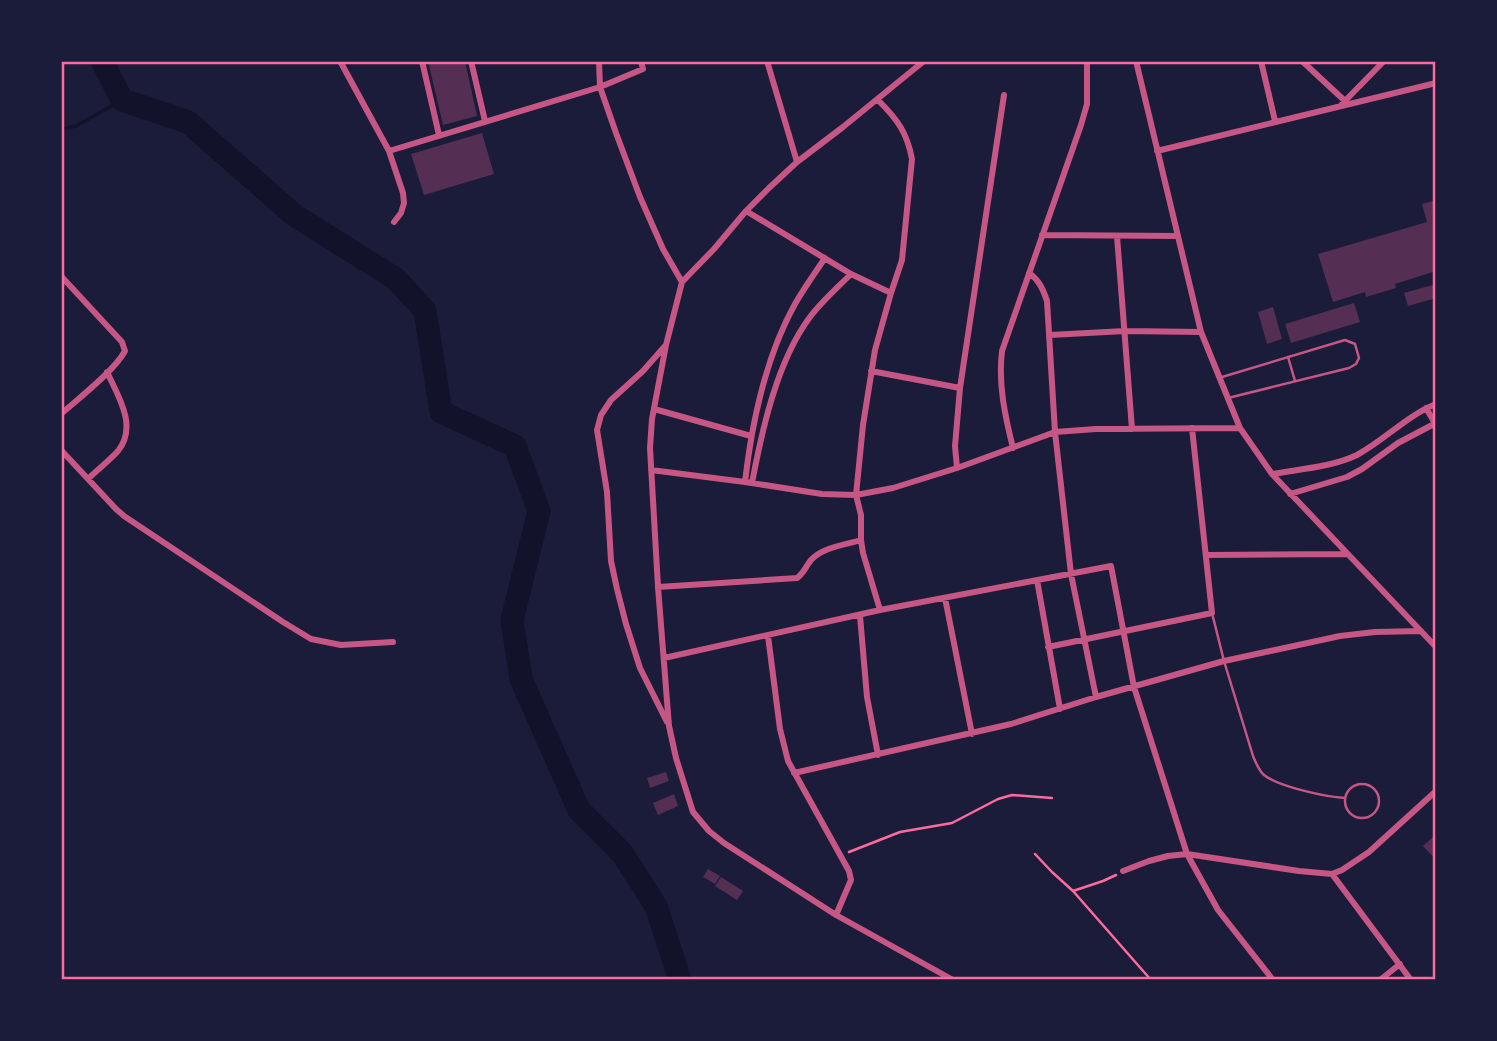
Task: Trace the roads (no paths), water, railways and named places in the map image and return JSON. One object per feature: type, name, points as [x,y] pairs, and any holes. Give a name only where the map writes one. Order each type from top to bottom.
[{"type":"street","points":[[340,61],[389,151],[404,203],[394,222]]},
{"type":"street","points":[[422,61],[439,135]]},
{"type":"street","points":[[471,61],[485,121]]},
{"type":"street","points":[[599,61],[600,87],[640,197],[663,249],[682,282]]},
{"type":"street","points":[[389,151],[600,87],[643,69],[640,61]]},
{"type":"street","points":[[767,61],[797,162]]},
{"type":"street","points":[[924,61],[797,162],[746,211],[682,282],[666,345],[652,419],[651,470],[669,726],[693,812],[699,821],[724,843],[836,915],[953,980]]},
{"type":"street","points":[[1013,448],[1001,386],[1002,351],[1084,115],[1088,90],[1087,61]]},
{"type":"street","points":[[1136,61],[1201,332],[1240,428],[1272,474],[1436,647]]},
{"type":"street","points":[[1261,61],[1275,121]]},
{"type":"street","points":[[1301,61],[1342,103]]},
{"type":"street","points":[[1342,103],[1384,61]]},
{"type":"street","points":[[1157,151],[1342,103],[1436,83]]},
{"type":"street","points":[[957,468],[955,438],[960,388],[1003,95]]},
{"type":"street","points":[[877,100],[903,128],[912,159],[902,260],[875,350],[863,425],[856,495],[861,515],[861,540],[880,610]]},
{"type":"street","points":[[746,211],[850,274],[891,293]]},
{"type":"street","points":[[1042,235],[1178,236]]},
{"type":"street","points":[[1117,236],[1132,429]]},
{"type":"street","points":[[749,483],[751,436],[762,387],[779,338],[795,304],[825,258]]},
{"type":"street","points":[[1029,273],[1044,290],[1047,301],[1055,432],[1071,574],[1096,697]]},
{"type":"street","points":[[749,483],[769,408],[789,356],[811,316],[850,274]]},
{"type":"street","points":[[61,276],[122,342],[125,351],[107,372],[61,414]]},
{"type":"street","points":[[1050,335],[1125,331],[1201,332]]},
{"type":"street","points":[[666,345],[643,371],[611,400],[601,415],[597,430],[607,492],[611,561],[617,589],[640,668],[669,726]]},
{"type":"street","points":[[872,370],[960,388]]},
{"type":"street","points":[[89,478],[118,451],[126,438],[125,413],[107,372]]},
{"type":"street","points":[[1272,474],[1328,464],[1358,454],[1402,423],[1436,404]]},
{"type":"street","points":[[1290,494],[1347,477],[1398,443],[1435,424],[1426,408]]},
{"type":"street","points":[[654,409],[751,436]]},
{"type":"street","points":[[1048,647],[1212,613],[1192,428]]},
{"type":"street","points":[[651,470],[822,494],[856,495],[893,488],[957,468],[1055,432],[1240,428]]},
{"type":"street","points":[[61,450],[124,516],[311,639],[341,645],[393,642]]},
{"type":"street","points":[[658,587],[797,578],[820,553],[861,540]]},
{"type":"street","points":[[1206,555],[1348,554]]},
{"type":"street","points":[[664,658],[880,610],[1111,566],[1133,687],[1187,853],[1218,910],[1273,980]]},
{"type":"street","points":[[1037,580],[1060,709]]},
{"type":"street","points":[[945,598],[972,734]]},
{"type":"street","points":[[860,616],[867,696],[878,755]]},
{"type":"street","points":[[794,774],[1011,724],[1224,661],[1340,636],[1421,631]]},
{"type":"street","points":[[768,636],[784,747],[794,774],[849,871],[851,880],[836,915]]},
{"type":"street","points":[[1123,871],[1149,861],[1187,853],[1332,874],[1369,852],[1436,791]]},
{"type":"street","points":[[1332,874],[1411,980]]},
{"type":"street","points":[[1380,980],[1400,964]]},
{"type":"lane","points":[[1219,377],[1345,340],[1355,344],[1359,362],[1354,366],[1228,398]]},
{"type":"lane","points":[[1289,357],[1295,381]]},
{"type":"lane","points":[[1212,613],[1253,756],[1264,775],[1287,786],[1345,798]]},
{"type":"lane","points":[[1362,784],[1373,788],[1379,803],[1370,816],[1359,818],[1346,808],[1345,798],[1351,788],[1362,784]]},
{"type":"waterway","points":[[102,61],[122,100],[188,122],[294,215],[396,279],[425,311],[441,412],[515,446],[539,511],[512,620],[521,679],[579,810],[622,853],[656,906],[680,980]]},
{"type":"waterway","points":[[61,129],[76,126],[122,100]]}]
